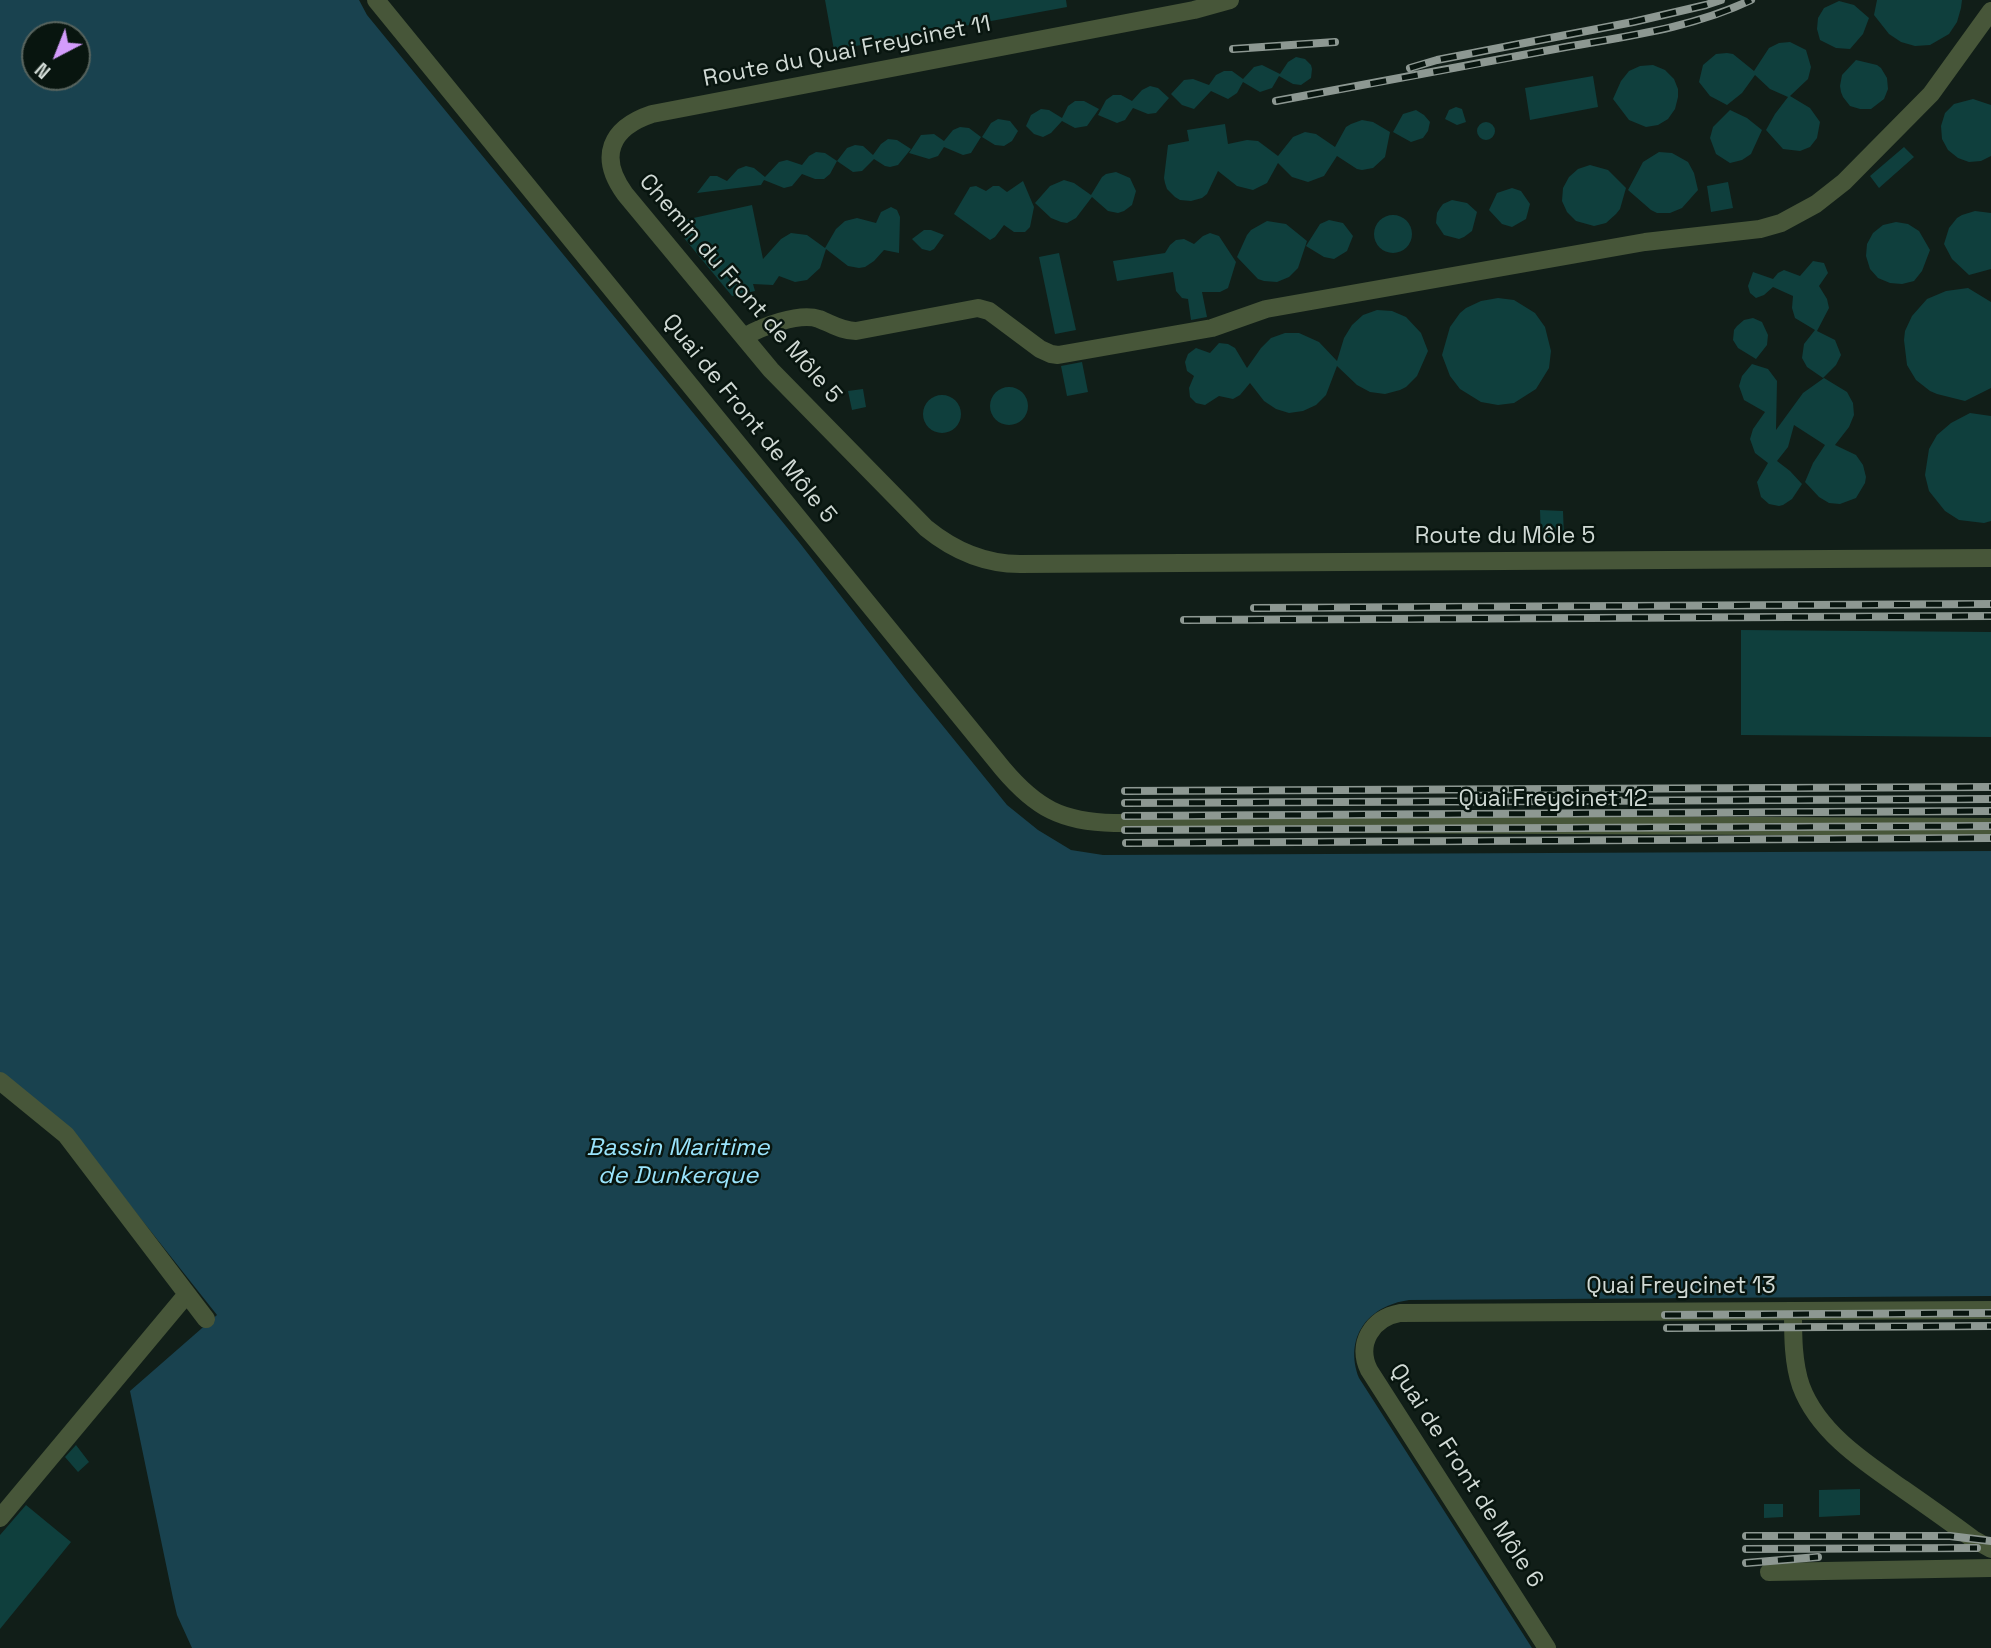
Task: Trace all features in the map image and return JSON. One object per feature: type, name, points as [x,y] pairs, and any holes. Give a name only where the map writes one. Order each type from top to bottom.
[{"type":"street","name":"Quai de Front de Môle 5","points":[[376,0],[1020,789],[1048,810],[1061,815],[1098,823],[1114,823]]},
{"type":"street","name":"Route du Quai Freycinet 11","points":[[611,150],[627,125],[652,114],[1194,10],[1230,0]]},
{"type":"street","points":[[744,337],[763,328],[804,317],[816,318],[843,330],[856,331],[978,308],[989,311],[1045,352],[1058,355],[1212,328],[1266,309],[1293,304],[1645,242],[1771,227],[1816,204],[1844,183],[1931,94],[1991,11]]},
{"type":"street","name":"Chemin du Front de Môle 5","points":[[611,150],[612,171],[619,186],[780,381],[926,528],[943,541],[971,555],[1000,563],[1020,564]]},
{"type":"street","name":"Route du Môle 5","points":[[1020,564],[1991,558]]},
{"type":"street","name":"Quai Freycinet 12","points":[[1114,823],[1991,827]]},
{"type":"street","points":[[3,1088],[66,1135],[206,1319]]},
{"type":"street","points":[[0,1518],[187,1294]]},
{"type":"street","name":"Quai Freycinet 13","points":[[1374,1327],[1400,1313],[1991,1310]]},
{"type":"street","points":[[1793,1311],[1797,1374],[1807,1398],[1823,1422],[1843,1444],[1865,1462],[1991,1549]]},
{"type":"street","name":"Quai de Front de Môle 6","points":[[1374,1327],[1363,1352],[1369,1370],[1547,1648]]},
{"type":"street","points":[[1769,1572],[1991,1569]]},
{"type":"water","name":"Bassin Maritime de Dunkerque","points":[[0,0],[359,0],[367,15],[799,542],[1007,805],[1038,830],[1071,850],[1103,855],[1991,851],[1991,1296],[1409,1300],[1381,1309],[1363,1326],[1357,1337],[1355,1350],[1359,1378],[1532,1648],[192,1648],[177,1615],[130,1391],[217,1315],[69,1128],[0,1073]]},
{"type":"building","points":[[825,0],[1066,0],[1067,7],[834,50]]},
{"type":"building","points":[[1877,0],[1962,0],[1957,22],[1949,34],[1930,45],[1915,46],[1901,42],[1889,34],[1874,15]]},
{"type":"building","points":[[1839,1],[1854,5],[1869,18],[1863,34],[1850,49],[1836,48],[1820,40],[1817,29],[1818,18],[1824,8]]},
{"type":"building","points":[[1790,42],[1806,50],[1811,67],[1808,79],[1790,96],[1810,108],[1820,122],[1817,138],[1810,147],[1800,151],[1783,149],[1766,130],[1788,97],[1770,89],[1755,75],[1742,93],[1727,105],[1710,96],[1699,82],[1703,65],[1716,54],[1733,54],[1754,71],[1769,48]]},
{"type":"building","points":[[1296,57],[1305,59],[1312,69],[1311,78],[1301,85],[1293,84],[1279,76],[1272,88],[1260,92],[1243,82],[1237,93],[1228,99],[1211,91],[1194,109],[1182,105],[1171,94],[1184,80],[1193,79],[1209,85],[1216,75],[1224,71],[1232,71],[1243,79],[1254,67],[1262,65],[1280,74],[1288,62]]},
{"type":"building","points":[[1856,60],[1877,65],[1887,78],[1888,89],[1884,99],[1871,109],[1850,106],[1841,92],[1842,75]]},
{"type":"building","points":[[1653,65],[1665,70],[1674,79],[1678,97],[1675,109],[1668,119],[1658,125],[1646,127],[1629,120],[1613,99],[1629,71],[1640,66]]},
{"type":"building","points":[[1593,76],[1598,107],[1530,120],[1525,88]]},
{"type":"building","points":[[1150,86],[1158,88],[1169,98],[1156,113],[1148,114],[1133,108],[1125,120],[1117,123],[1098,115],[1106,100],[1113,95],[1121,95],[1132,101]]},
{"type":"building","points":[[1973,99],[1991,105],[1991,156],[1981,161],[1969,162],[1948,150],[1942,139],[1941,126],[1945,113],[1954,104]]},
{"type":"building","points":[[1075,101],[1084,101],[1099,109],[1087,126],[1075,128],[1062,121],[1043,137],[1034,134],[1026,126],[1031,115],[1041,109],[1049,110],[1062,118],[1068,106]]},
{"type":"building","points":[[1456,107],[1462,109],[1466,122],[1457,125],[1445,119],[1449,110]]},
{"type":"building","points":[[1416,110],[1430,122],[1423,138],[1411,142],[1393,132],[1403,114]]},
{"type":"building","points":[[1730,110],[1747,118],[1762,130],[1751,154],[1730,163],[1716,154],[1710,138],[1713,127]]},
{"type":"building","points":[[998,119],[1010,121],[1018,131],[1012,141],[1004,146],[995,145],[982,137],[991,123]]},
{"type":"building","points":[[1362,120],[1373,122],[1390,132],[1385,157],[1373,168],[1357,169],[1337,156],[1324,176],[1308,182],[1292,177],[1278,163],[1267,183],[1253,190],[1237,186],[1218,171],[1207,194],[1202,198],[1180,200],[1167,189],[1164,178],[1168,145],[1189,141],[1187,130],[1225,124],[1228,144],[1258,141],[1278,156],[1293,137],[1305,132],[1316,134],[1335,147],[1346,127]]},
{"type":"building","points":[[1486,122],[1492,125],[1495,131],[1492,137],[1486,140],[1480,137],[1477,131],[1480,125]]},
{"type":"building","points":[[960,127],[969,128],[981,137],[971,153],[963,155],[944,147],[938,156],[929,159],[909,153],[921,135],[934,134],[944,141],[953,130]]},
{"type":"building","points":[[888,139],[897,140],[911,149],[898,165],[885,166],[874,159],[862,171],[853,172],[837,161],[847,148],[855,145],[863,146],[873,155]]},
{"type":"building","points":[[1904,147],[1914,157],[1879,188],[1870,176]]},
{"type":"building","points":[[816,152],[825,153],[837,161],[824,179],[802,174],[792,186],[784,188],[764,180],[761,185],[697,193],[710,176],[727,181],[738,169],[746,166],[754,168],[765,177],[779,162],[787,160],[802,165]]},
{"type":"building","points":[[1659,152],[1672,153],[1688,162],[1698,190],[1682,208],[1670,213],[1651,210],[1628,190],[1643,162]]},
{"type":"building","points":[[1590,165],[1608,170],[1626,188],[1616,214],[1606,223],[1594,226],[1576,221],[1567,212],[1562,201],[1563,188],[1569,177],[1578,169]]},
{"type":"building","points":[[1116,172],[1130,178],[1136,191],[1132,205],[1124,211],[1108,211],[1092,197],[1076,218],[1067,223],[1051,218],[1035,203],[1050,186],[1064,180],[1074,183],[1091,195],[1102,177]]},
{"type":"building","points":[[1023,181],[1034,207],[1030,227],[1025,232],[1014,232],[1004,225],[990,240],[954,214],[970,187],[976,186],[986,191],[993,186],[999,186],[1007,192]]},
{"type":"building","points":[[1728,182],[1733,208],[1711,212],[1707,186]]},
{"type":"building","points":[[1512,188],[1521,191],[1530,204],[1526,219],[1512,227],[1502,224],[1489,210],[1497,193]]},
{"type":"building","points":[[1452,200],[1467,203],[1477,212],[1472,231],[1459,239],[1444,235],[1436,223],[1440,208]]},
{"type":"building","points":[[752,205],[763,259],[781,239],[791,233],[807,235],[825,248],[836,229],[845,221],[857,218],[876,223],[881,212],[891,207],[897,210],[900,217],[899,253],[884,250],[874,261],[859,268],[848,266],[826,249],[820,268],[807,280],[795,282],[779,276],[773,285],[753,284],[755,291],[732,296],[684,238],[680,221]]},
{"type":"building","points":[[1975,211],[1991,213],[1991,269],[1969,275],[1952,259],[1944,244],[1949,228],[1957,218]]},
{"type":"building","points":[[1393,215],[1407,220],[1412,234],[1407,248],[1393,253],[1379,248],[1374,234],[1379,220]]},
{"type":"building","points":[[1329,220],[1343,223],[1353,236],[1347,251],[1334,259],[1324,257],[1306,246],[1320,224]]},
{"type":"building","points":[[1267,221],[1286,224],[1307,241],[1298,268],[1289,277],[1277,282],[1258,279],[1237,257],[1251,230]]},
{"type":"building","points":[[1896,222],[1908,224],[1919,231],[1930,250],[1922,271],[1914,281],[1902,284],[1878,278],[1870,269],[1866,256],[1867,244],[1873,233],[1883,225]]},
{"type":"building","points":[[924,230],[944,235],[930,251],[922,249],[912,239]]},
{"type":"building","points":[[1210,233],[1219,236],[1236,262],[1228,288],[1220,292],[1202,292],[1207,317],[1191,320],[1188,299],[1182,298],[1176,291],[1173,272],[1117,281],[1113,261],[1165,253],[1176,240],[1184,239],[1194,244]]},
{"type":"building","points":[[1059,253],[1076,330],[1055,334],[1039,257]]},
{"type":"building","points":[[1813,261],[1824,263],[1828,273],[1819,286],[1829,308],[1817,331],[1835,340],[1841,355],[1836,365],[1823,378],[1807,367],[1802,358],[1804,344],[1815,330],[1795,318],[1793,296],[1773,287],[1756,298],[1750,293],[1748,286],[1753,272],[1773,279],[1784,270],[1800,276]]},
{"type":"building","points":[[1968,288],[1991,302],[1991,388],[1965,401],[1930,391],[1916,380],[1907,365],[1904,340],[1912,316],[1927,299],[1946,291]]},
{"type":"building","points":[[1498,298],[1514,300],[1535,313],[1545,327],[1551,351],[1549,368],[1536,389],[1514,403],[1498,405],[1481,402],[1460,389],[1450,376],[1442,355],[1450,327],[1460,313],[1481,301]]},
{"type":"building","points":[[1377,310],[1392,311],[1406,317],[1421,333],[1428,351],[1417,376],[1400,390],[1385,394],[1370,392],[1357,385],[1337,366],[1326,395],[1316,405],[1303,411],[1289,413],[1276,409],[1264,401],[1250,383],[1233,399],[1219,396],[1205,405],[1196,403],[1190,397],[1189,388],[1194,376],[1187,371],[1185,362],[1188,354],[1196,348],[1210,353],[1219,343],[1228,344],[1235,348],[1247,368],[1271,338],[1285,333],[1299,333],[1319,342],[1337,361],[1344,338],[1352,325],[1363,315]]},
{"type":"building","points":[[1753,318],[1762,322],[1768,335],[1767,345],[1756,359],[1738,348],[1733,340],[1737,326],[1744,320]]},
{"type":"building","points":[[1082,362],[1088,392],[1067,396],[1061,366]]},
{"type":"building","points":[[1752,364],[1768,369],[1777,381],[1776,430],[1803,393],[1824,378],[1847,392],[1853,403],[1854,415],[1849,427],[1835,445],[1856,455],[1863,465],[1865,483],[1856,498],[1840,504],[1829,503],[1805,482],[1825,445],[1794,425],[1788,447],[1777,461],[1802,484],[1792,499],[1783,505],[1769,504],[1761,497],[1757,482],[1768,463],[1755,453],[1750,439],[1753,429],[1765,412],[1744,400],[1739,386],[1742,376]]},
{"type":"building","points":[[1009,387],[1023,392],[1028,406],[1023,420],[1009,425],[995,420],[990,406],[995,392]]},
{"type":"building","points":[[863,389],[866,407],[852,410],[848,391]]},
{"type":"building","points":[[942,395],[956,400],[961,414],[956,428],[942,433],[928,428],[923,414],[928,400]]},
{"type":"building","points":[[1970,413],[1991,416],[1991,521],[1984,523],[1959,520],[1945,511],[1929,491],[1925,475],[1929,449],[1937,435],[1951,423]]},
{"type":"building","points":[[1540,510],[1563,511],[1564,537],[1541,537]]},
{"type":"building","points":[[1741,630],[1991,632],[1991,737],[1741,735]]},
{"type":"building","points":[[76,1445],[89,1462],[78,1472],[65,1457]]},
{"type":"building","points":[[1860,1489],[1860,1515],[1819,1517],[1819,1490]]},
{"type":"building","points":[[1764,1504],[1783,1504],[1783,1517],[1764,1518]]},
{"type":"building","points":[[26,1505],[71,1542],[0,1629],[0,1535]]},
{"type":"railway","points":[[1410,68],[1437,60],[1633,22],[1721,0]]},
{"type":"railway","points":[[1276,101],[1655,31],[1704,18],[1751,0]]},
{"type":"railway","points":[[1233,49],[1335,42]]},
{"type":"railway","points":[[1254,608],[1991,604]]},
{"type":"railway","points":[[1184,620],[1991,616]]},
{"type":"railway","points":[[1125,791],[1991,787]]},
{"type":"railway","points":[[1125,803],[1991,799]]},
{"type":"railway","points":[[1125,816],[1991,811]]},
{"type":"railway","points":[[1125,830],[1991,826]]},
{"type":"railway","points":[[1126,843],[1991,838]]},
{"type":"railway","points":[[1665,1315],[1991,1313]]},
{"type":"railway","points":[[1667,1328],[1991,1326]]},
{"type":"railway","points":[[1746,1536],[1950,1536],[1991,1541]]},
{"type":"railway","points":[[1746,1549],[1977,1548]]},
{"type":"railway","points":[[1746,1563],[1818,1557]]}]
